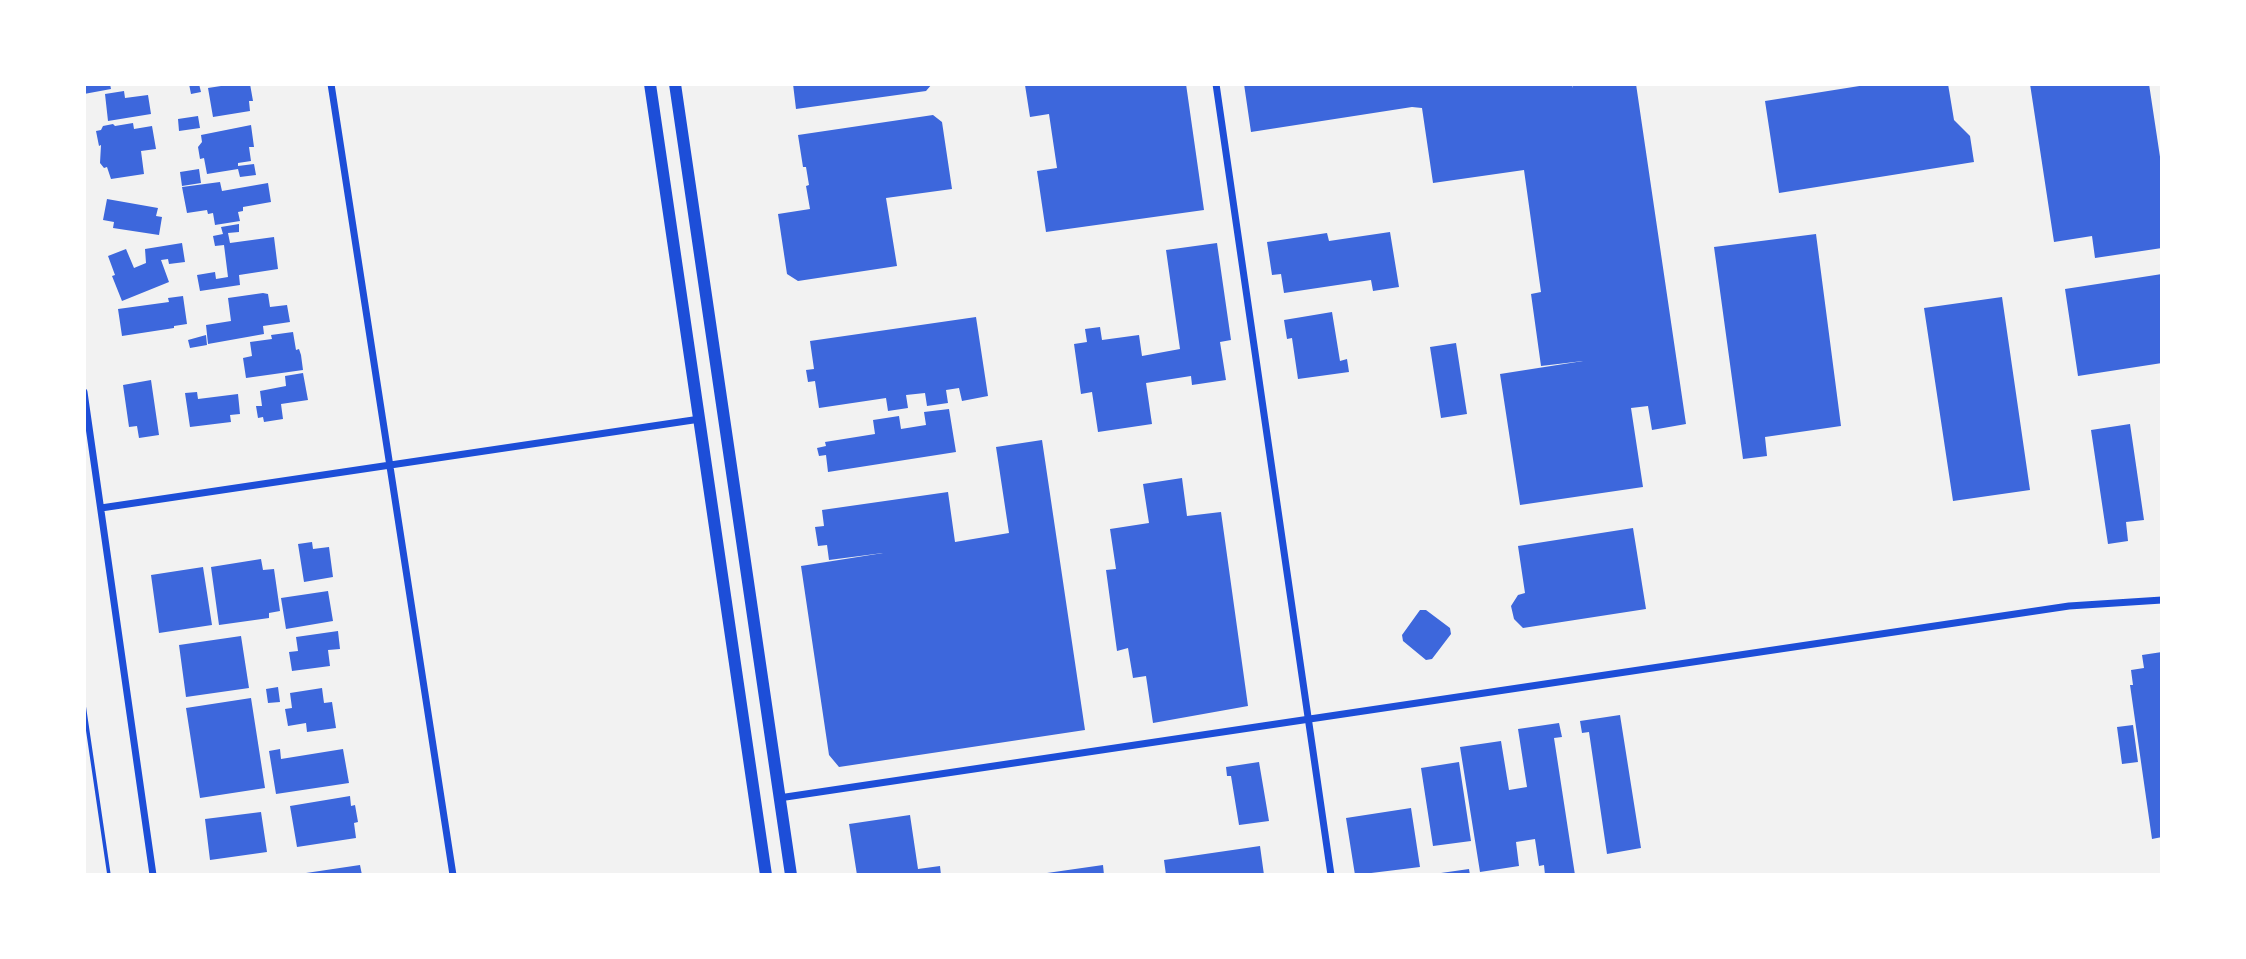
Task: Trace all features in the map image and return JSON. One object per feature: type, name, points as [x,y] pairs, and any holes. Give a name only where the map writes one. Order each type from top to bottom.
[{"type":"main road","points":[[650,84],[766,875]]},
{"type":"main road","points":[[675,84],[791,875]]},
{"type":"main road","points":[[700,419],[723,416]]},
{"type":"main road","points":[[754,802],[779,798]]},
{"type":"street","points":[[331,84],[453,875]]},
{"type":"street","points":[[1216,84],[1331,875]]},
{"type":"street","points":[[84,392],[153,875]]},
{"type":"street","points":[[101,508],[700,419]]},
{"type":"street","points":[[779,798],[2069,606],[2162,600]]},
{"type":"path","points":[[84,705],[108,875]]},
{"type":"building","points":[[84,84],[110,84],[111,89],[84,94]]},
{"type":"building","points":[[189,84],[199,84],[201,92],[191,94]]},
{"type":"building","points":[[250,84],[253,101],[249,101],[250,111],[213,117],[208,88]]},
{"type":"building","points":[[793,84],[932,84],[926,91],[796,109]]},
{"type":"building","points":[[1186,84],[1204,210],[1046,232],[1037,171],[1057,168],[1049,114],[1030,117],[1025,85]]},
{"type":"building","points":[[1244,84],[1572,84],[1572,88],[1573,84],[1636,84],[1686,424],[1652,430],[1648,406],[1631,408],[1643,487],[1520,505],[1500,374],[1583,361],[1541,366],[1531,294],[1541,292],[1524,170],[1433,183],[1422,108],[1412,107],[1251,132]]},
{"type":"building","points":[[1872,84],[1948,84],[1954,120],[1970,136],[1974,162],[1779,193],[1765,101]]},
{"type":"building","points":[[2030,84],[2149,84],[2162,170],[2162,248],[2095,258],[2092,236],[2054,242]]},
{"type":"building","points":[[124,91],[125,98],[148,95],[151,114],[108,121],[105,94]]},
{"type":"building","points":[[933,115],[942,122],[952,189],[886,198],[897,266],[798,281],[787,274],[778,214],[810,209],[806,186],[809,185],[798,135]]},
{"type":"building","points":[[198,116],[200,128],[179,131],[178,119]]},
{"type":"building","points":[[133,123],[134,129],[152,126],[156,149],[141,151],[144,174],[111,179],[107,167],[104,168],[100,163],[101,145],[99,146],[96,131],[103,126]]},
{"type":"building","points":[[251,125],[254,147],[249,147],[251,161],[238,163],[238,166],[254,164],[256,175],[240,177],[238,169],[207,174],[204,158],[200,159],[198,147],[202,142],[201,135]]},
{"type":"building","points":[[199,169],[201,183],[182,186],[180,172]]},
{"type":"building","points":[[220,182],[222,191],[268,183],[271,202],[243,207],[243,211],[238,212],[240,221],[215,225],[213,213],[208,214],[207,210],[187,213],[182,187]]},
{"type":"building","points":[[107,199],[158,208],[156,216],[162,217],[159,235],[113,228],[114,222],[103,220]]},
{"type":"building","points":[[239,224],[239,232],[228,233],[230,243],[274,237],[278,269],[239,275],[240,285],[200,291],[197,275],[215,272],[216,279],[228,277],[224,245],[215,246],[213,236],[223,234],[221,227]]},
{"type":"building","points":[[1390,232],[1399,287],[1373,291],[1371,280],[1284,293],[1281,274],[1272,275],[1267,242],[1327,233],[1329,241]]},
{"type":"building","points":[[1816,234],[1841,426],[1765,437],[1767,456],[1743,459],[1714,247]]},
{"type":"building","points":[[182,243],[185,262],[169,264],[168,259],[161,260],[169,282],[122,301],[112,276],[115,275],[108,256],[126,249],[134,268],[146,263],[145,249]]},
{"type":"building","points":[[1217,243],[1231,340],[1220,342],[1226,380],[1192,385],[1191,376],[1146,383],[1152,424],[1098,432],[1092,392],[1081,394],[1074,344],[1087,342],[1085,329],[1100,327],[1102,340],[1139,335],[1142,356],[1180,349],[1166,250]]},
{"type":"building","points":[[2162,274],[2162,363],[2078,376],[2065,289]]},
{"type":"building","points":[[268,294],[270,307],[287,305],[290,322],[263,326],[264,334],[208,344],[206,325],[231,321],[228,298]]},
{"type":"building","points":[[183,296],[187,324],[122,336],[118,309],[169,302],[168,298]]},
{"type":"building","points":[[2002,297],[2030,490],[1953,501],[1924,308]]},
{"type":"building","points":[[1332,312],[1340,361],[1347,359],[1349,372],[1298,379],[1292,338],[1287,339],[1284,320]]},
{"type":"building","points":[[976,317],[988,396],[962,401],[959,388],[946,390],[948,403],[927,406],[925,393],[906,395],[908,408],[888,411],[886,398],[819,408],[815,381],[808,382],[806,370],[814,369],[810,341]]},
{"type":"building","points":[[293,332],[303,370],[246,378],[243,358],[252,356],[250,342]]},
{"type":"building","points":[[206,335],[207,345],[190,348],[188,340]]},
{"type":"building","points":[[1456,343],[1467,414],[1441,418],[1430,347]]},
{"type":"building","points":[[303,373],[308,400],[281,404],[283,419],[264,422],[263,417],[258,418],[256,406],[262,406],[260,391],[286,386],[285,376]]},
{"type":"building","points":[[151,380],[159,435],[139,438],[137,426],[129,427],[123,385]]},
{"type":"building","points":[[197,392],[198,399],[238,394],[240,414],[230,415],[231,422],[190,427],[185,393]]},
{"type":"building","points":[[949,409],[956,452],[828,472],[826,455],[819,456],[817,448],[826,446],[825,442],[875,434],[873,420],[899,416],[901,429],[926,425],[924,412]]},
{"type":"building","points":[[2130,424],[2144,520],[2126,522],[2128,541],[2108,544],[2091,430]]},
{"type":"building","points":[[1042,440],[1085,730],[839,767],[829,755],[801,566],[883,553],[829,560],[827,545],[818,546],[815,527],[824,526],[822,510],[948,492],[955,542],[1009,533],[996,447]]},
{"type":"building","points":[[1182,478],[1187,516],[1221,512],[1248,706],[1153,723],[1146,676],[1133,678],[1128,648],[1117,651],[1106,570],[1116,569],[1110,529],[1149,523],[1143,484]]},
{"type":"building","points":[[1633,528],[1646,609],[1523,628],[1514,619],[1511,606],[1518,595],[1525,593],[1518,546]]},
{"type":"building","points":[[312,542],[313,549],[329,547],[333,577],[304,582],[298,544]]},
{"type":"building","points":[[261,559],[263,570],[274,569],[280,611],[269,613],[269,618],[219,625],[211,567]]},
{"type":"building","points":[[203,567],[212,625],[159,633],[151,575]]},
{"type":"building","points":[[328,591],[333,621],[286,629],[281,598]]},
{"type":"building","points":[[1420,610],[1426,610],[1450,628],[1451,634],[1432,659],[1426,660],[1403,641],[1402,635]]},
{"type":"building","points":[[338,631],[340,649],[328,650],[330,666],[292,671],[289,652],[298,651],[296,637]]},
{"type":"building","points":[[241,636],[249,688],[186,697],[179,645]]},
{"type":"building","points":[[2162,652],[2162,837],[2152,839],[2130,685],[2133,685],[2131,670],[2144,668],[2142,655]]},
{"type":"building","points":[[278,687],[280,702],[268,703],[266,689]]},
{"type":"building","points":[[322,688],[324,703],[332,702],[336,728],[307,732],[306,723],[288,726],[285,709],[292,708],[290,693]]},
{"type":"building","points":[[251,698],[265,788],[200,798],[186,708]]},
{"type":"building","points":[[1620,715],[1641,848],[1607,854],[1589,732],[1582,733],[1580,721]]},
{"type":"building","points":[[1559,723],[1562,737],[1554,738],[1575,875],[1545,875],[1544,865],[1539,866],[1535,839],[1516,842],[1519,866],[1480,872],[1460,747],[1501,741],[1509,790],[1527,787],[1518,729]]},
{"type":"building","points":[[2133,725],[2138,762],[2122,764],[2117,727]]},
{"type":"building","points":[[280,749],[281,759],[343,749],[349,783],[276,794],[269,751]]},
{"type":"building","points":[[1259,762],[1269,821],[1239,825],[1231,776],[1227,776],[1226,767]]},
{"type":"building","points":[[1459,762],[1471,841],[1433,846],[1421,768]]},
{"type":"building","points":[[350,796],[351,806],[355,805],[358,822],[354,823],[356,838],[297,847],[290,806]]},
{"type":"building","points":[[1411,808],[1420,867],[1355,875],[1346,818]]},
{"type":"building","points":[[261,812],[267,852],[210,860],[205,819]]},
{"type":"building","points":[[910,815],[918,869],[940,866],[941,875],[857,875],[849,824]]},
{"type":"building","points":[[1260,846],[1264,875],[1166,875],[1164,860]]},
{"type":"building","points":[[360,865],[362,875],[306,875],[306,873]]},
{"type":"building","points":[[1103,865],[1104,875],[1047,875],[1047,873]]},
{"type":"building","points":[[1469,869],[1470,875],[1441,875],[1441,873]]}]
